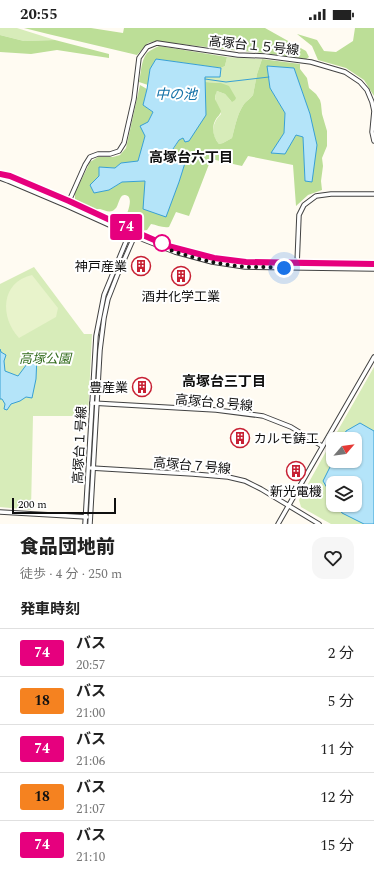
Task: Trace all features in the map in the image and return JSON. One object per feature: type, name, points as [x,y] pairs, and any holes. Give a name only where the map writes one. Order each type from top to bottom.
[{"type":"street","name":"高塚台１５号線","points":[[69,201],[90,157],[98,154],[110,154],[119,151],[124,143],[134,99],[140,58],[147,47],[157,43],[238,55],[265,56],[311,62],[346,72],[360,82],[367,90],[372,102],[374,111],[372,132],[374,141]]},
{"type":"street","points":[[0,174],[10,176],[69,201],[175,252],[212,262],[245,267],[374,269]]},
{"type":"street","points":[[0,178],[129,234],[135,234],[168,246],[214,258],[246,262],[374,264]]},
{"type":"street","points":[[298,268],[299,215],[304,205],[316,196],[331,194],[374,194]]},
{"type":"street","name":"高塚台１号線","points":[[85,524],[96,336],[104,295],[131,230]]},
{"type":"street","name":"高塚台１号線","points":[[90,524],[100,350],[104,318],[108,299],[135,234]]},
{"type":"street","points":[[278,524],[374,356]]},
{"type":"street","name":"高塚台８号線","points":[[92,403],[216,410],[263,416],[291,427],[322,446]]},
{"type":"street","name":"高塚台７号線","points":[[88,468],[228,477],[261,489],[319,524]]},
{"type":"street","points":[[0,512],[90,517]]},
{"type":"green space","points":[[0,28],[17,28],[55,40],[24,41],[0,35]]},
{"type":"green space","points":[[24,28],[91,28],[123,33],[124,28],[265,28],[306,51],[309,57],[306,59],[156,41],[148,43],[137,55]]},
{"type":"green space","points":[[355,28],[374,28],[374,96],[364,80],[346,68],[318,60],[312,46],[297,34],[317,40],[324,51],[336,52],[353,41]]},
{"type":"green space","points":[[0,35],[24,41],[55,40],[109,54],[109,58],[57,50],[31,54],[0,52]]},
{"type":"green space","points":[[159,46],[227,57],[225,66],[221,68],[156,59],[150,69],[148,85],[139,82],[142,63],[145,56],[147,53]]},
{"type":"green space","points":[[227,57],[262,59],[257,74],[253,95],[245,103],[240,112],[232,138],[219,144],[213,132],[214,125],[221,114],[215,100],[217,91],[225,94],[232,102],[221,83],[205,82],[205,77],[220,77],[221,68],[225,66]]},
{"type":"green space","points":[[262,59],[300,64],[300,69],[307,78],[309,88],[320,100],[327,131],[327,146],[322,158],[322,190],[308,195],[296,206],[293,165],[248,156],[242,166],[211,159],[189,216],[176,212],[169,227],[151,224],[147,230],[144,230],[137,229],[132,226],[124,220],[130,202],[128,196],[125,195],[121,196],[115,209],[109,211],[90,209],[75,199],[75,193],[90,162],[98,157],[113,157],[120,155],[126,148],[140,85],[147,89],[143,105],[153,112],[148,122],[138,162],[121,163],[115,168],[99,167],[109,190],[122,182],[145,181],[166,216],[185,163],[175,156],[173,150],[179,140],[206,115],[205,82],[221,83],[229,86],[236,98],[232,102],[225,94],[217,91],[215,96],[221,111],[214,122],[213,129],[215,138],[219,144],[232,138],[240,112],[245,103],[253,95],[257,74]],"holes":[[[268,66],[294,69],[310,114],[305,181],[303,137],[296,135],[272,153],[284,133],[285,113],[270,88]]]},
{"type":"green space","name":"高塚公園","points":[[34,267],[84,334],[92,334],[88,416],[33,416],[31,510],[0,507],[0,284]]},
{"type":"green space","points":[[32,275],[58,308],[56,317],[19,338],[9,321],[6,311],[6,302],[14,285],[21,279]]},
{"type":"green space","points":[[374,367],[374,524],[331,524],[301,507],[299,500],[326,452],[326,468],[362,468],[362,432],[337,432]]},
{"type":"water","name":"中の池","points":[[156,59],[221,68],[220,77],[205,77],[206,115],[189,141],[185,142],[183,138],[179,140],[173,149],[175,156],[185,163],[166,217],[143,209],[145,181],[122,182],[109,190],[94,193],[90,185],[99,176],[99,167],[115,168],[121,163],[138,161],[145,136],[140,126],[148,122],[153,112],[143,105],[150,69]]},
{"type":"water","points":[[267,66],[294,68],[310,114],[317,145],[312,182],[305,181],[303,137],[296,135],[285,154],[271,153],[284,133],[285,113],[270,88]]},
{"type":"water","points":[[0,349],[1,352],[6,355],[4,361],[5,371],[18,376],[27,364],[31,353],[37,356],[36,379],[32,398],[26,397],[11,404],[7,410],[4,409],[5,404],[2,399],[0,399]]},
{"type":"water","points":[[360,423],[374,431],[374,524],[364,524],[341,512],[362,512],[362,476],[326,476],[326,486],[323,481],[330,468],[362,468],[362,432],[346,431]]},
{"type":"waterway","points":[[205,79],[226,82],[269,77]]},
{"type":"bus line","name":"74","points":[[0,174],[10,176],[69,201],[168,246],[214,258],[246,262],[374,264]]},
{"type":"place","name":"神戸産業","points":[[141,266]]},
{"type":"place","name":"酒井化学工業","points":[[181,276]]},
{"type":"place","name":"豊産業","points":[[142,387]]},
{"type":"place","name":"カルモ鋳工","points":[[240,438]]},
{"type":"place","name":"新光電機","points":[[296,471]]},
{"type":"district","name":"高塚台六丁目","points":[[191,157]]},
{"type":"district","name":"高塚台三丁目","points":[[224,381]]},
{"type":"route","points":[[162,243],[162,247],[175,252],[212,262],[245,267],[284,268]]}]
